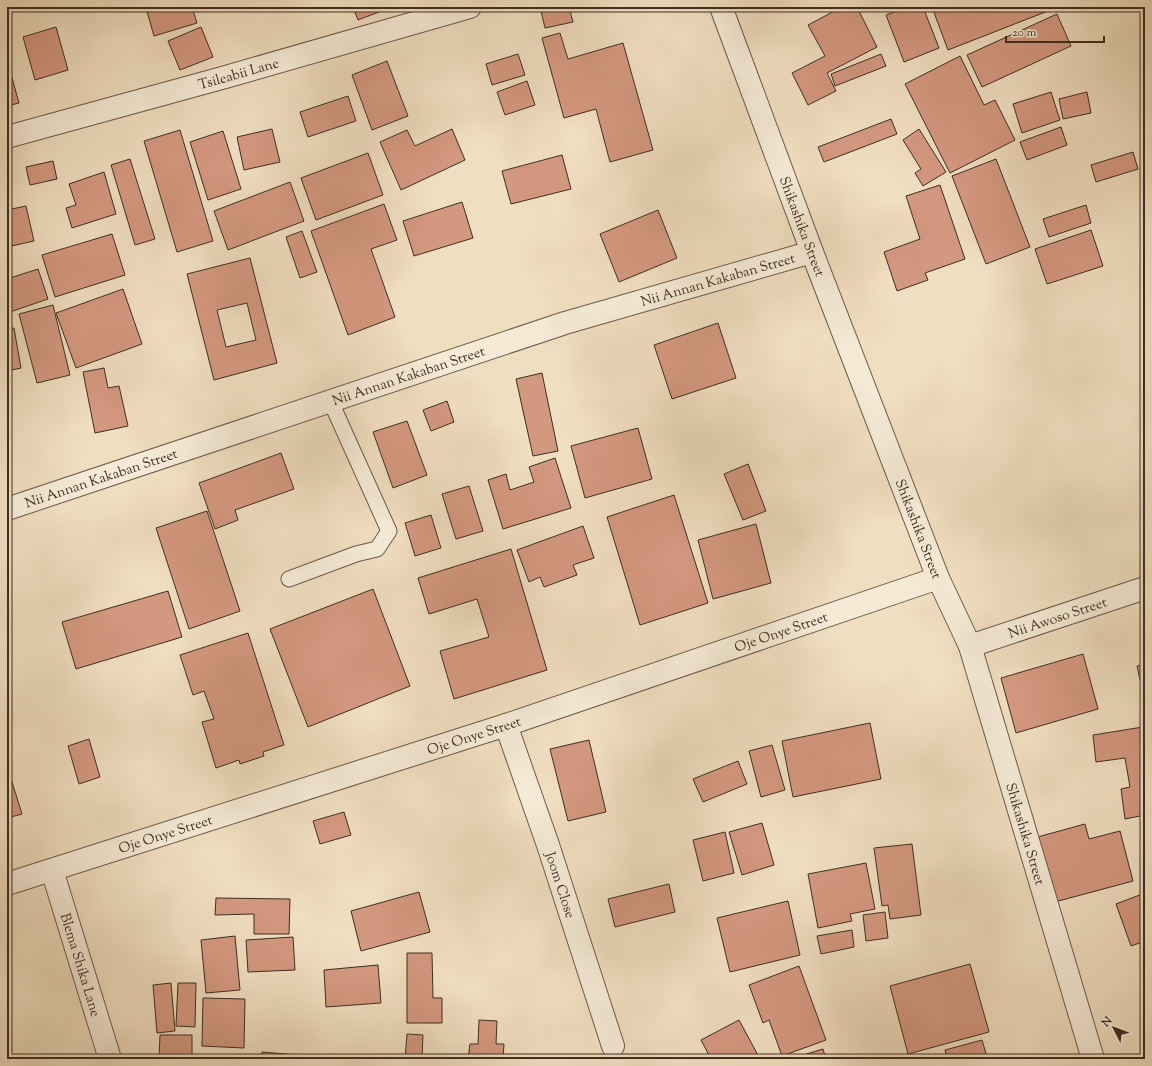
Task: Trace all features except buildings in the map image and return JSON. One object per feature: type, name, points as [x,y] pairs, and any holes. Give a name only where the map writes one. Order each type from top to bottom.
[{"type":"street","name":"Tsileabii Lane","points":[[7,136],[222,78],[470,7]]},
{"type":"street","name":"Shikashika Street","points":[[720,7],[812,252],[938,578],[970,646],[1092,1059]]},
{"type":"street","name":"Nii Annan Kakaban Street","points":[[7,509],[330,400],[565,323],[812,252]]},
{"type":"street","name":"Oje Onye Street","points":[[7,884],[506,725],[938,578]]},
{"type":"street","name":"Nii Awoso Street","points":[[970,646],[1145,588]]},
{"type":"street","name":"Joom Close","points":[[506,725],[548,845],[613,1046]]},
{"type":"street","name":"Blema Shika Lane","points":[[52,870],[110,1059]]},
{"type":"lane","points":[[289,579],[356,554],[377,549],[389,532],[330,400]]}]
